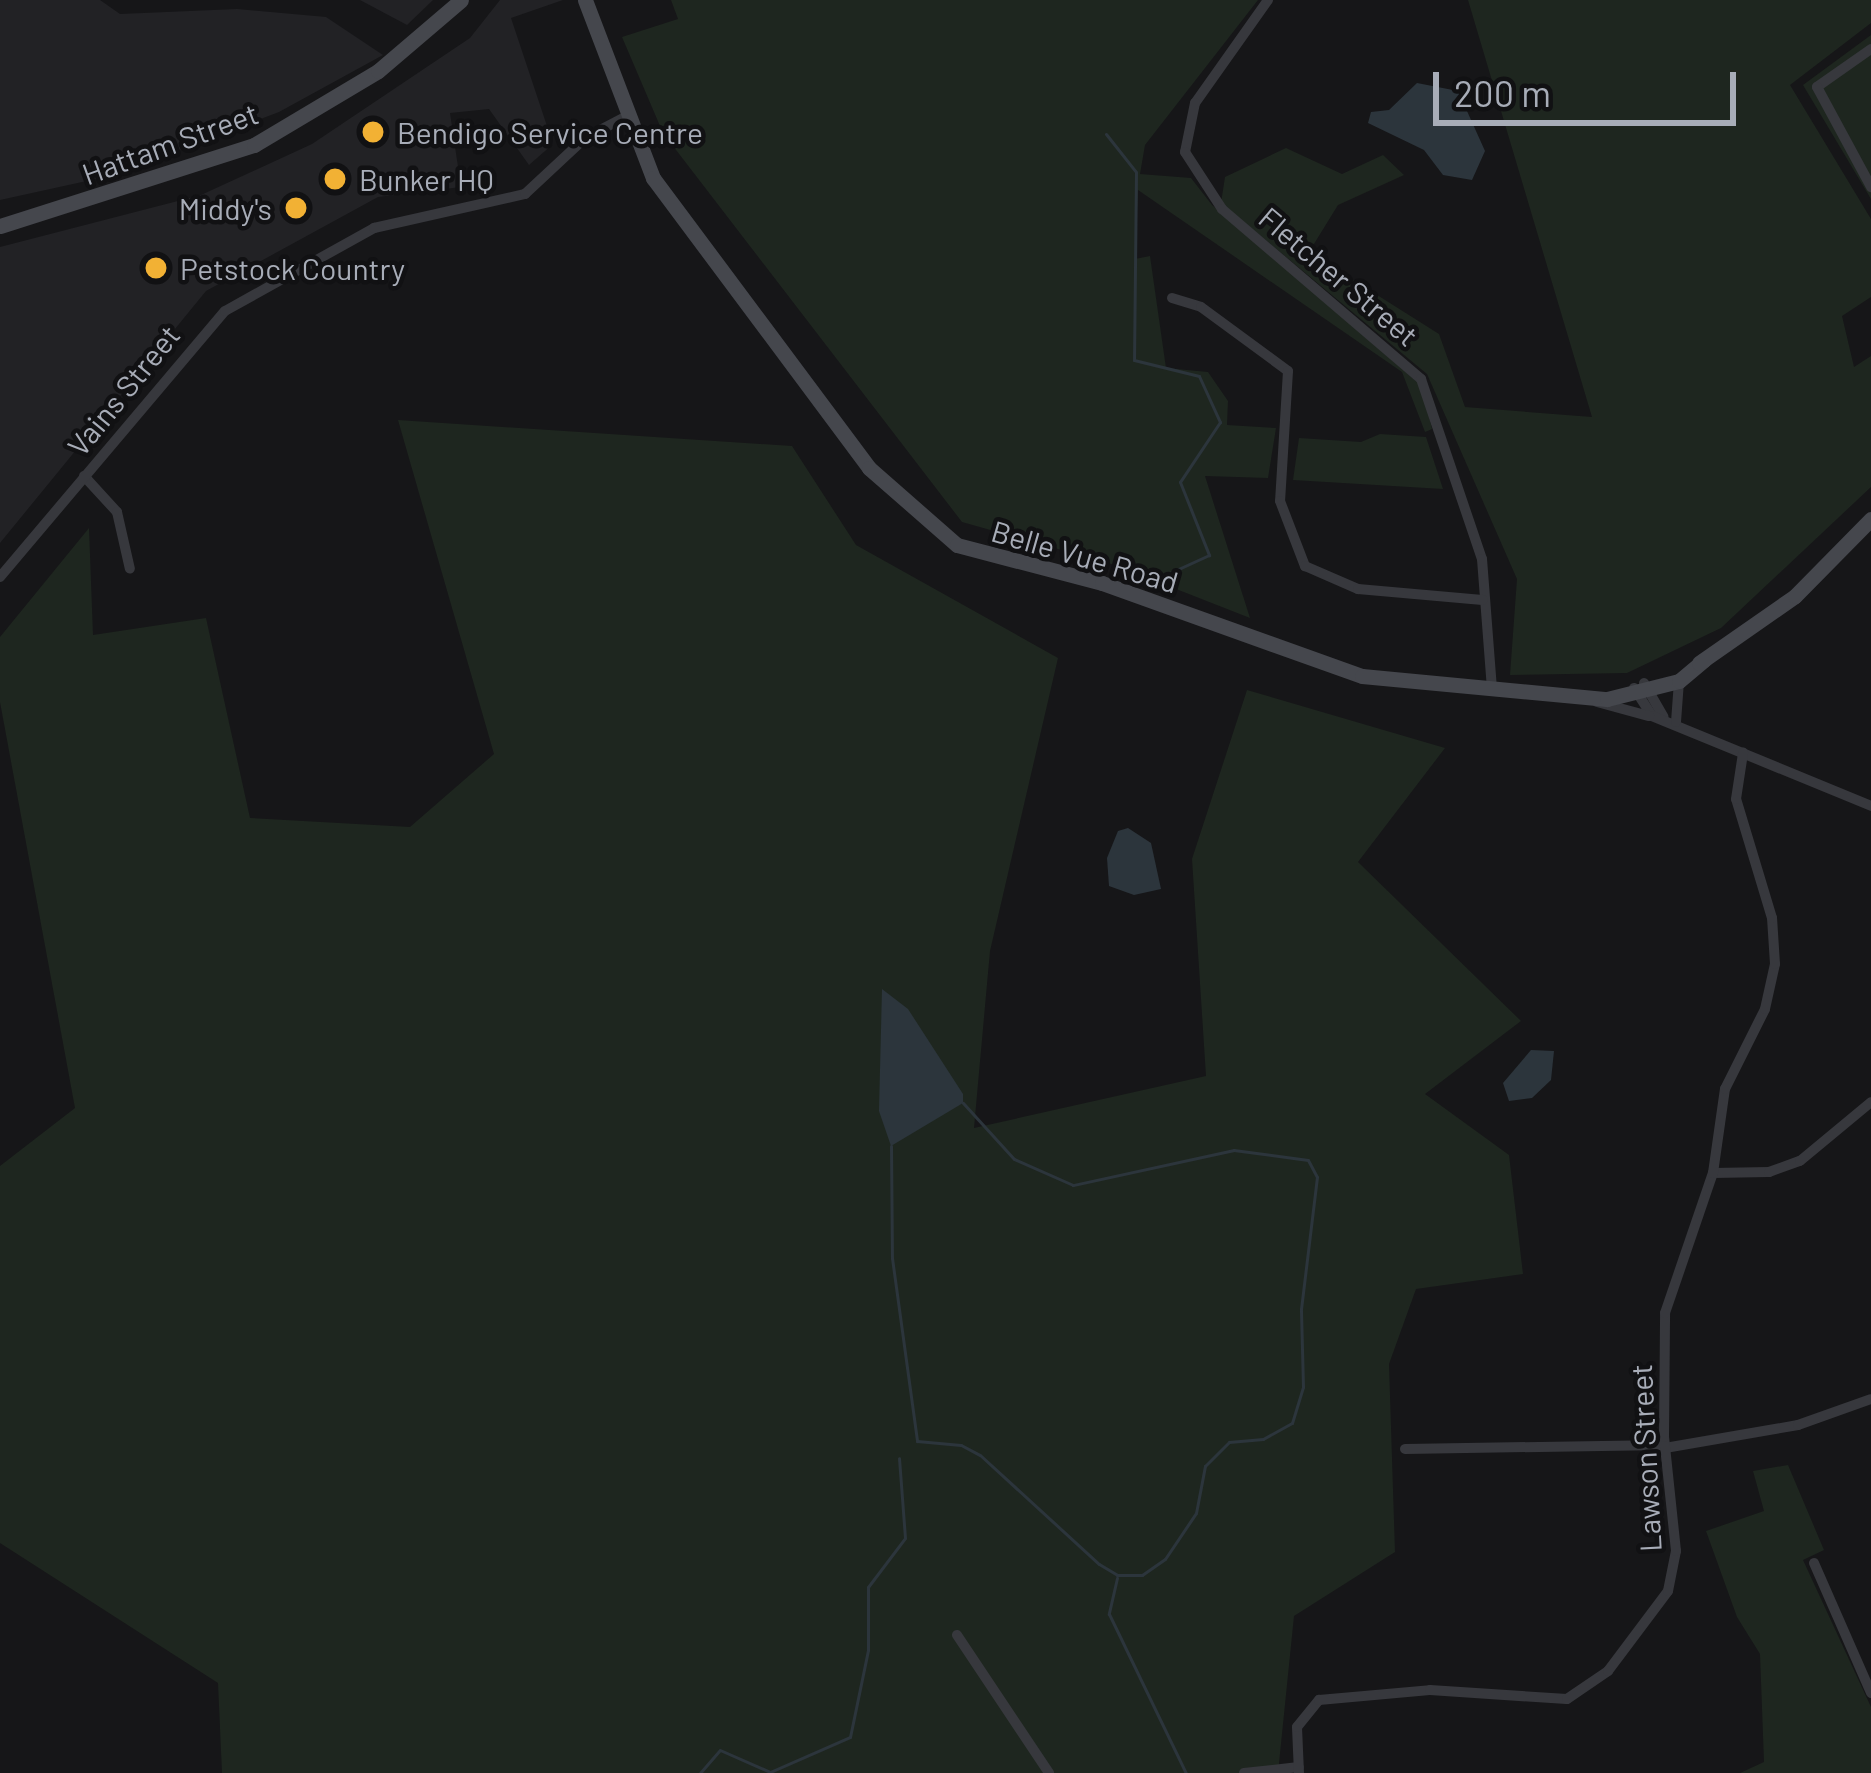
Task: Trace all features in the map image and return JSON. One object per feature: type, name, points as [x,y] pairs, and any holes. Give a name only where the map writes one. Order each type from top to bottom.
[{"type":"street","name":"Hattam Street","points":[[0,226],[254,145],[378,71],[461,0]]},
{"type":"street","name":"Belle Vue Road","points":[[585,0],[652,178],[869,468],[927,526],[987,557],[1102,583],[1318,666],[1492,690],[1569,694],[1640,688]]},
{"type":"street","name":"Fletcher Street","points":[[1268,0],[1195,103],[1184,131],[1189,162],[1222,209],[1421,379],[1482,560],[1492,690]]},
{"type":"street","points":[[1871,49],[1817,87],[1871,187]]},
{"type":"street","name":"Vains Street","points":[[0,577],[185,350],[244,298],[374,228],[517,197],[585,138],[627,116]]},
{"type":"street","points":[[1172,298],[1202,307],[1288,371],[1280,501],[1305,566],[1358,589],[1483,600]]},
{"type":"street","points":[[84,476],[117,512],[130,569]]},
{"type":"street","points":[[1664,718],[1640,688],[1704,661],[1795,596],[1871,519]]},
{"type":"street","name":"Belle Vue Road","points":[[1569,694],[1588,698],[1679,681],[1704,661]]},
{"type":"street","points":[[1664,718],[1679,681]]},
{"type":"street","points":[[1588,698],[1664,718],[1871,806]]},
{"type":"street","name":"Lawson Street","points":[[1299,1770],[1299,1720],[1328,1697],[1430,1690],[1554,1700],[1590,1688],[1654,1614],[1672,1578],[1676,1537],[1665,1447],[1665,1313],[1713,1173],[1725,1089],[1765,1009],[1775,964],[1772,918],[1736,800],[1743,753]]},
{"type":"street","points":[[1713,1173],[1769,1172],[1800,1161],[1871,1102]]},
{"type":"street","points":[[1405,1449],[1665,1447],[1798,1425],[1871,1399]]},
{"type":"street","points":[[1814,1563],[1871,1693]]},
{"type":"street","points":[[957,1635],[1049,1773]]},
{"type":"street","points":[[1244,1773],[1299,1770]]},
{"type":"shaded area","points":[[0,0],[100,0],[120,14],[237,9],[326,17],[383,55],[279,112],[114,175],[0,200]]},
{"type":"shaded area","points":[[360,0],[433,0],[407,25]]},
{"type":"shaded area","points":[[500,0],[563,0],[511,18],[553,144],[529,165],[489,109],[450,113],[461,187],[378,197],[206,291],[0,543],[0,247],[201,195],[312,144],[470,38]]},
{"type":"shaded area","points":[[671,0],[1258,0],[1145,145],[1140,174],[1191,178],[1212,205],[1422,386],[1432,429],[1425,432],[1402,372],[1138,190],[1135,259],[1150,256],[1166,368],[1208,372],[1228,401],[1227,425],[1276,428],[1268,478],[1205,476],[1250,618],[1115,565],[962,522],[663,133],[622,37],[678,19]]},
{"type":"shaded area","points":[[1468,0],[1871,0],[1871,23],[1790,85],[1871,219],[1871,297],[1842,316],[1854,367],[1871,356],[1871,487],[1721,628],[1627,673],[1510,675],[1517,579],[1427,374],[1221,203],[1225,177],[1286,148],[1342,174],[1383,155],[1404,175],[1338,205],[1309,252],[1439,334],[1465,407],[1592,417]]},
{"type":"shaded area","points":[[1871,35],[1871,199],[1803,85]]},
{"type":"shaded area","points":[[1417,83],[1458,91],[1485,151],[1472,180],[1443,175],[1424,150],[1368,123],[1371,112],[1389,110]]},
{"type":"shaded area","points":[[398,420],[792,446],[856,545],[1058,658],[990,951],[974,1128],[1206,1076],[1192,859],[1247,690],[1445,748],[1358,862],[1521,1021],[1425,1094],[1509,1155],[1523,1274],[1416,1289],[1389,1364],[1395,1552],[1294,1616],[1278,1773],[222,1773],[218,1683],[0,1543],[0,1166],[75,1108],[0,702],[0,637],[89,528],[93,635],[206,618],[250,818],[410,827],[494,754]]},
{"type":"shaded area","points":[[1380,434],[1426,437],[1443,489],[1293,480],[1299,438],[1361,442]]},
{"type":"shaded area","points":[[1128,828],[1151,843],[1161,889],[1134,895],[1109,886],[1107,858],[1118,831]]},
{"type":"shaded area","points":[[882,989],[908,1009],[963,1094],[963,1103],[891,1146],[879,1111]]},
{"type":"shaded area","points":[[1531,1050],[1554,1051],[1551,1080],[1532,1098],[1509,1101],[1503,1083]]},
{"type":"shaded area","points":[[1788,1465],[1824,1550],[1803,1560],[1871,1707],[1871,1773],[1740,1773],[1764,1762],[1760,1654],[1737,1617],[1706,1531],[1764,1511],[1753,1471]]},
{"type":"waterway","points":[[1106,134],[1136,172],[1134,360],[1199,376],[1220,422],[1180,482],[1209,555],[1159,578]]},
{"type":"waterway","points":[[891,1146],[892,1258],[917,1441],[961,1445],[980,1455],[1099,1564],[1117,1575],[1142,1575],[1165,1559],[1196,1513],[1205,1466],[1229,1442],[1263,1439],[1292,1423],[1303,1387],[1301,1309],[1317,1177],[1308,1160],[1234,1150],[1073,1185],[1014,1159],[963,1103]]},
{"type":"waterway","points":[[700,1773],[720,1750],[770,1772],[850,1737],[868,1650],[868,1587],[905,1538],[899,1458]]},
{"type":"waterway","points":[[1117,1578],[1109,1614],[1186,1773]]},
{"type":"place","name":"Bendigo Service Centre","points":[[373,132]]},
{"type":"place","name":"Bunker HQ","points":[[335,179]]},
{"type":"place","name":"Middy's","points":[[296,208]]},
{"type":"place","name":"Petstock Country","points":[[156,268]]}]
